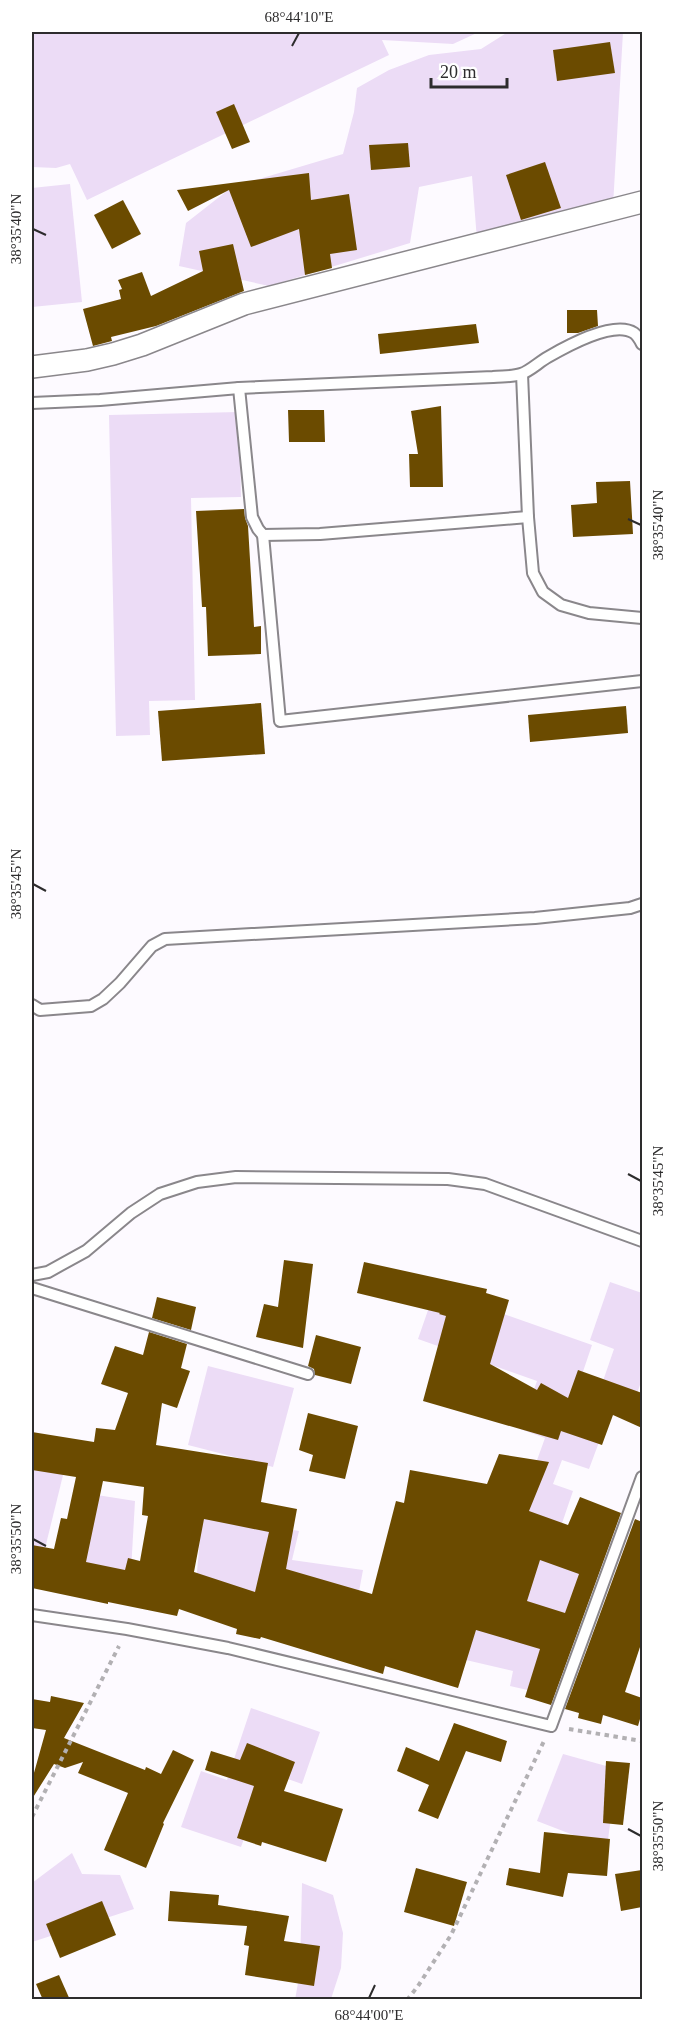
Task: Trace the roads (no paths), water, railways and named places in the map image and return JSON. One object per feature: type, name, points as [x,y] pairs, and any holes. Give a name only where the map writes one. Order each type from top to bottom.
[{"type":"street","points":[[32,367],[87,360],[113,354],[142,345],[243,304],[642,202]]},
{"type":"lane","points":[[32,403],[100,400],[239,388],[493,377],[522,374],[549,356],[586,338],[608,331],[629,330],[637,334],[642,344]]},
{"type":"lane","points":[[522,374],[528,517],[533,573],[543,592],[561,605],[589,613],[642,618]]},
{"type":"lane","points":[[239,388],[252,517],[263,535],[280,721],[642,681]]},
{"type":"lane","points":[[263,535],[320,534],[528,517]]},
{"type":"lane","points":[[32,1005],[40,1010],[91,1006],[103,999],[120,983],[152,946],[165,939],[535,918],[630,908],[642,904]]},
{"type":"lane","points":[[32,1275],[48,1272],[86,1251],[131,1213],[160,1194],[197,1182],[236,1177],[448,1179],[485,1184],[642,1241]]},
{"type":"lane","points":[[32,1288],[308,1374]]},
{"type":"lane","points":[[32,1616],[127,1629],[228,1648],[551,1726],[642,1477]]}]
